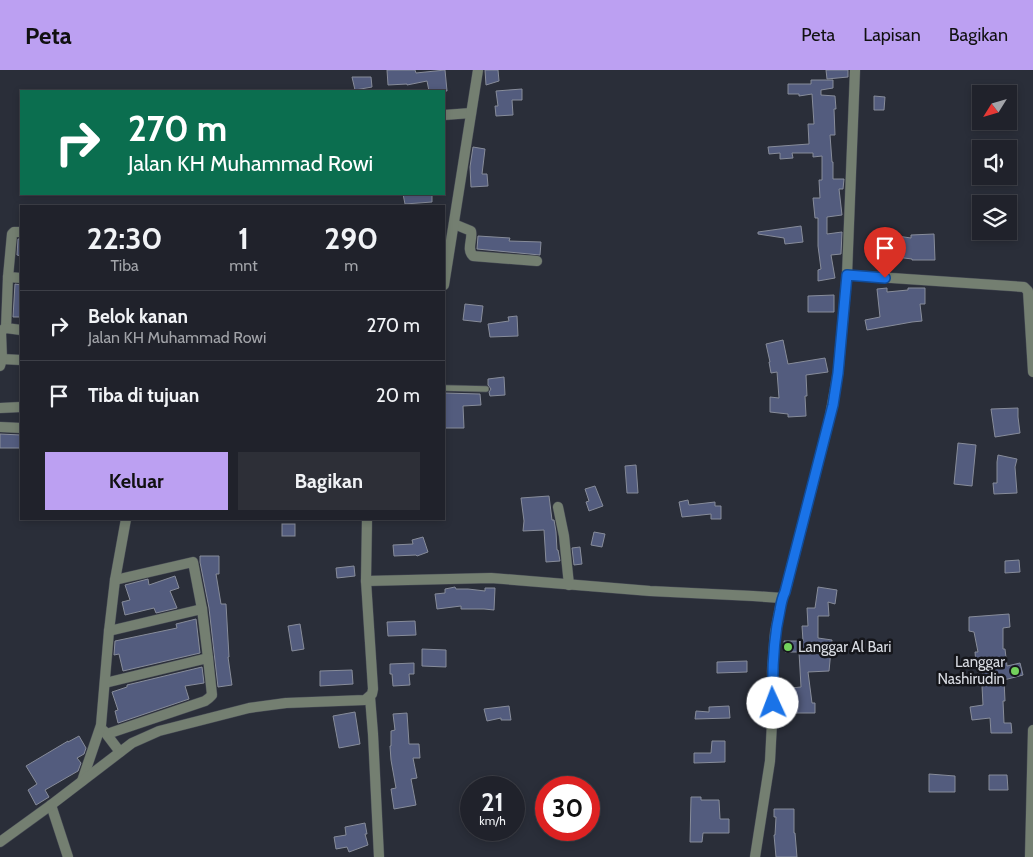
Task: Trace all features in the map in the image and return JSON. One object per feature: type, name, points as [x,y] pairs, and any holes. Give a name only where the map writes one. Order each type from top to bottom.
[{"type":"street","points":[[445,279],[478,70]]},
{"type":"street","points":[[756,857],[770,761],[775,633],[782,598],[833,405],[838,373],[847,275],[855,70]]},
{"type":"street","points":[[445,114],[471,112]]},
{"type":"street","points":[[454,224],[471,231],[469,250],[472,256],[537,261]]},
{"type":"street","points":[[6,328],[12,234],[20,232]]},
{"type":"street","points":[[847,275],[1024,288],[1028,291],[1033,372]]},
{"type":"street","points":[[8,276],[20,278]]},
{"type":"street","points":[[20,330],[6,328],[1,332],[1,363],[20,360]]},
{"type":"street","points":[[0,408],[20,407]]},
{"type":"street","points":[[0,427],[20,428]]},
{"type":"street","points":[[558,507],[564,536],[569,585]]},
{"type":"street","points":[[82,780],[104,730],[109,631],[115,580],[126,520]]},
{"type":"street","points":[[367,520],[366,581],[373,688],[370,697],[379,857]]},
{"type":"street","points":[[104,730],[208,700],[212,694],[202,609],[193,562],[115,580]]},
{"type":"street","points":[[366,581],[491,578],[650,591],[782,598]]},
{"type":"street","points":[[109,631],[202,609]]},
{"type":"street","points":[[105,683],[208,658]]},
{"type":"street","points":[[0,842],[141,738],[159,731],[248,708],[286,703],[365,700],[370,697]]},
{"type":"street","points":[[104,730],[120,752]]},
{"type":"street","points":[[1030,857],[1033,730]]},
{"type":"street","points":[[51,805],[68,857]]},
{"type":"lane","points":[[445,388],[486,389]]},
{"type":"building","points":[[387,70],[415,70],[416,73],[445,70],[447,91],[429,90],[427,81],[407,85],[388,85]]},
{"type":"building","points":[[485,70],[498,70],[499,81],[486,85]]},
{"type":"building","points":[[826,70],[848,70],[848,77],[827,79]]},
{"type":"building","points":[[352,77],[371,77],[372,87],[355,90]]},
{"type":"building","points":[[811,80],[833,80],[833,88],[821,90],[821,95],[835,96],[835,135],[830,135],[833,179],[844,179],[843,189],[839,189],[842,215],[827,217],[827,234],[842,232],[841,254],[831,255],[835,278],[818,281],[818,270],[821,269],[818,246],[818,218],[815,218],[813,198],[820,198],[819,180],[822,180],[822,156],[813,157],[813,153],[792,153],[793,158],[780,159],[780,153],[769,154],[768,147],[809,144],[808,124],[814,124],[812,94],[799,96],[799,94],[788,94],[788,84],[811,84]]},
{"type":"building","points":[[522,89],[522,100],[512,100],[513,115],[496,116],[495,106],[498,106],[496,91]]},
{"type":"building","points":[[874,96],[885,97],[884,110],[874,110]]},
{"type":"building","points":[[473,147],[485,149],[482,174],[487,174],[488,186],[471,187],[470,167]]},
{"type":"building","points":[[403,195],[432,195],[432,202],[405,204]]},
{"type":"building","points":[[801,226],[803,242],[785,244],[784,238],[758,234],[758,232]]},
{"type":"building","points":[[934,234],[935,260],[912,260],[896,257],[897,236],[911,238],[911,235]]},
{"type":"building","points":[[478,236],[510,238],[509,241],[541,242],[540,255],[477,249]]},
{"type":"building","points":[[18,239],[20,239],[20,256],[17,255]]},
{"type":"building","points":[[15,284],[20,285],[20,317],[13,317]]},
{"type":"building","points":[[887,288],[887,292],[908,290],[908,288],[925,288],[925,304],[920,304],[922,321],[867,330],[865,320],[880,317],[877,289]]},
{"type":"building","points":[[834,295],[834,312],[808,312],[808,296]]},
{"type":"building","points":[[465,304],[483,306],[481,322],[463,320]]},
{"type":"building","points":[[517,316],[518,336],[490,337],[488,324],[509,321],[508,317]]},
{"type":"building","points":[[783,340],[788,364],[825,358],[828,372],[806,375],[806,416],[788,417],[788,414],[770,412],[770,397],[779,398],[777,372],[771,373],[766,344]]},
{"type":"building","points":[[504,377],[505,395],[490,396],[489,392],[491,389],[488,385],[488,379]]},
{"type":"building","points":[[445,393],[480,394],[481,405],[463,406],[464,428],[445,428]]},
{"type":"building","points":[[1018,408],[1020,433],[995,437],[991,409]]},
{"type":"building","points":[[0,434],[20,435],[20,448],[0,448]]},
{"type":"building","points":[[958,443],[976,445],[972,486],[954,484]]},
{"type":"building","points":[[998,455],[1017,459],[1015,467],[1017,493],[994,494],[993,483],[997,483]]},
{"type":"building","points":[[636,465],[638,493],[627,493],[625,466]]},
{"type":"building","points":[[595,486],[603,506],[589,511],[586,502],[589,501],[585,489]]},
{"type":"building","points":[[549,496],[560,561],[546,562],[544,530],[523,531],[524,521],[521,498]]},
{"type":"building","points":[[688,500],[689,505],[715,502],[715,506],[721,506],[721,519],[711,519],[711,514],[682,517],[679,502]]},
{"type":"building","points":[[282,524],[295,524],[295,536],[282,536]]},
{"type":"building","points":[[594,532],[605,534],[602,547],[591,545]]},
{"type":"building","points":[[423,537],[428,552],[417,556],[394,556],[393,545],[413,544],[412,540]]},
{"type":"building","points":[[580,547],[582,564],[574,565],[572,548]]},
{"type":"building","points":[[200,556],[219,556],[219,574],[216,574],[221,604],[226,604],[228,657],[232,685],[218,687],[209,608]]},
{"type":"building","points":[[1019,560],[1020,572],[1005,573],[1005,561]]},
{"type":"building","points":[[354,566],[355,576],[337,578],[336,568]]},
{"type":"building","points":[[175,576],[179,588],[170,591],[177,608],[156,613],[154,608],[125,615],[122,602],[130,600],[125,585],[148,579],[149,585]]},
{"type":"building","points":[[455,587],[456,589],[485,591],[485,588],[495,588],[494,610],[461,609],[461,606],[437,609],[435,594],[445,593],[445,589]]},
{"type":"building","points":[[818,587],[837,590],[835,604],[828,602],[829,616],[818,616],[818,638],[832,640],[829,671],[808,672],[812,703],[815,703],[815,713],[791,713],[791,702],[793,702],[791,688],[801,687],[799,652],[785,652],[784,641],[803,641],[802,626],[808,626],[807,608],[815,608]]},
{"type":"building","points":[[1009,614],[1010,627],[1003,628],[1003,649],[1005,649],[1007,666],[1020,663],[1023,675],[1004,680],[1004,723],[1011,723],[1012,733],[991,733],[990,718],[972,720],[970,707],[983,705],[982,686],[984,686],[981,663],[976,664],[975,652],[978,652],[974,632],[969,631],[969,617]]},
{"type":"building","points":[[196,619],[200,653],[123,671],[119,654],[114,655],[115,641],[177,628],[176,624]]},
{"type":"building","points":[[415,621],[416,635],[388,636],[387,622]]},
{"type":"building","points":[[300,624],[304,649],[292,651],[288,626]]},
{"type":"building","points":[[422,649],[446,650],[446,667],[422,666]]},
{"type":"building","points":[[747,661],[747,672],[717,673],[717,662]]},
{"type":"building","points":[[414,663],[414,674],[409,674],[410,685],[393,686],[390,664]]},
{"type":"building","points":[[202,667],[204,683],[185,686],[189,699],[118,723],[115,711],[118,710],[112,692],[127,687],[127,685]]},
{"type":"building","points":[[352,670],[353,684],[320,686],[320,671]]},
{"type":"building","points":[[509,706],[511,720],[501,720],[501,718],[487,721],[484,709]]},
{"type":"building","points":[[729,706],[730,718],[695,719],[696,711],[709,712],[709,707]]},
{"type":"building","points":[[355,712],[360,744],[339,748],[333,716]]},
{"type":"building","points":[[407,713],[409,744],[419,744],[420,758],[413,758],[417,778],[411,779],[416,805],[394,809],[391,789],[396,788],[390,746],[391,731],[395,730],[393,714]]},
{"type":"building","points":[[79,736],[86,748],[84,754],[77,758],[81,763],[78,771],[45,790],[49,797],[36,805],[28,790],[37,784],[26,766]]},
{"type":"building","points":[[712,741],[725,741],[725,762],[694,763],[694,753],[711,753]]},
{"type":"building","points":[[929,774],[955,776],[955,792],[929,792]]},
{"type":"building","points":[[989,775],[1007,775],[1008,790],[989,790]]},
{"type":"building","points":[[691,797],[701,797],[701,800],[719,800],[720,819],[729,819],[729,833],[703,833],[702,842],[690,842]]},
{"type":"building","points":[[774,809],[794,809],[797,857],[776,857],[774,835],[776,817],[774,817]]},
{"type":"building","points":[[365,823],[368,845],[349,852],[347,847],[336,849],[334,837],[346,835],[345,827]]},
{"type":"place","name":"Langgar Al Bari","points":[[788,647]]},
{"type":"place","name":"Langgar Nashirudin","points":[[1015,671]]},
{"type":"route","points":[[773,703],[772,672],[775,633],[782,598],[833,405],[838,373],[847,275],[885,278]]}]
